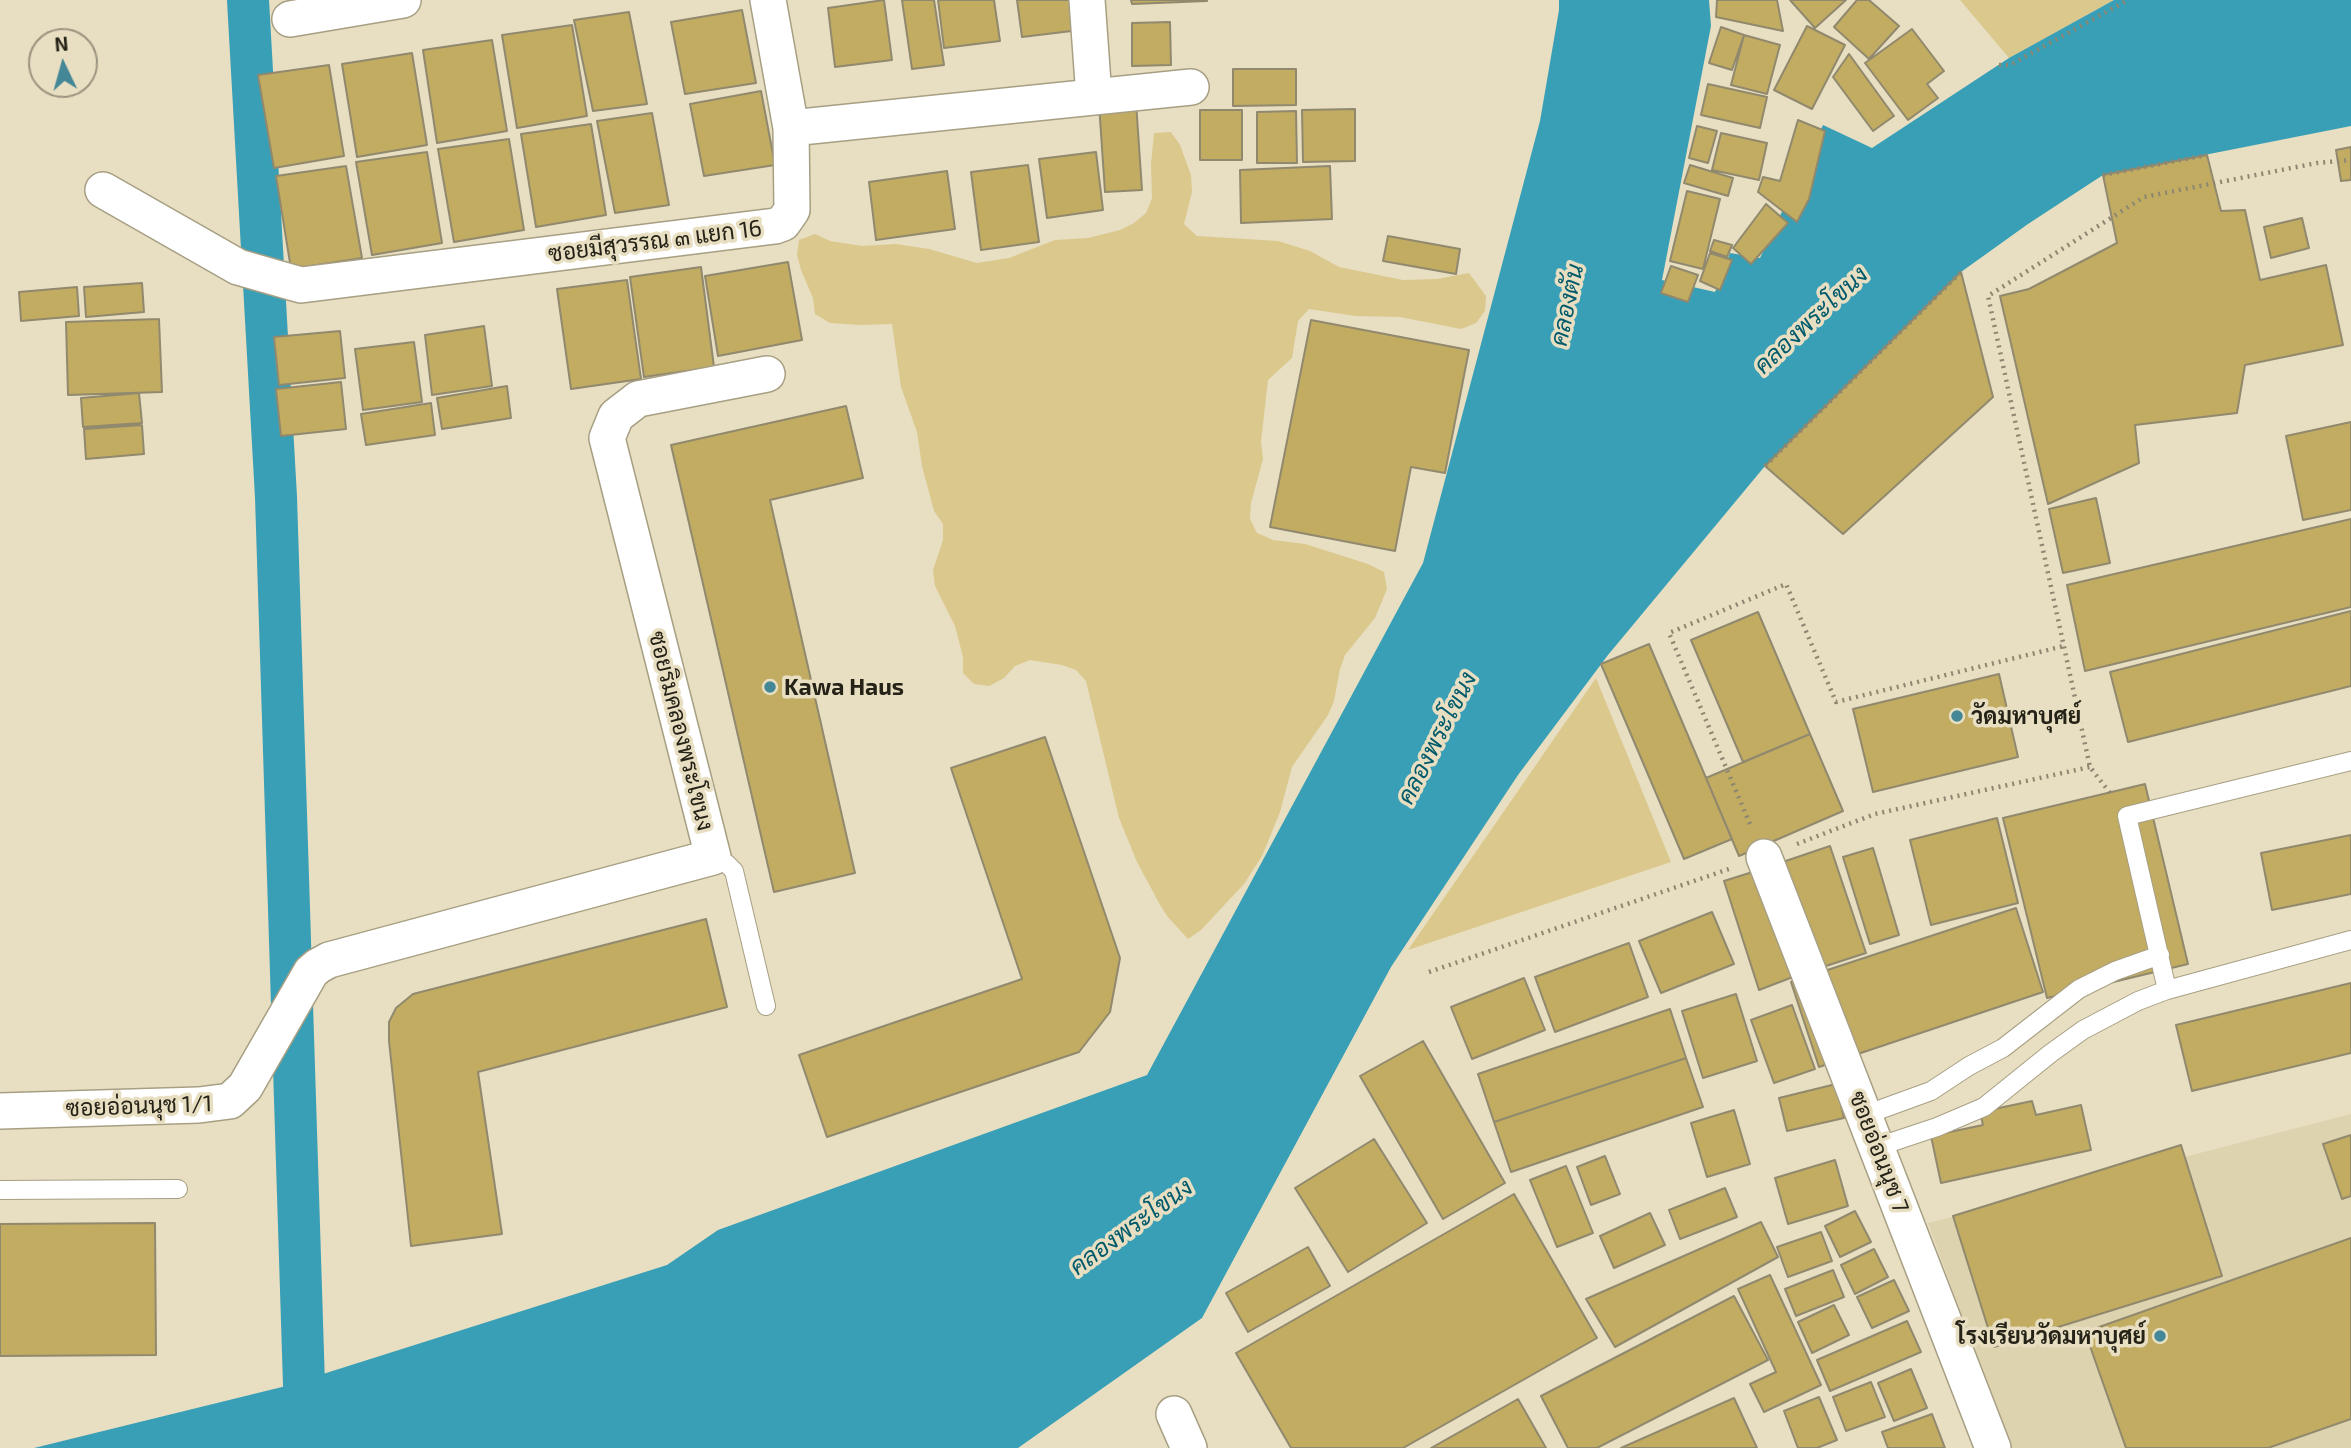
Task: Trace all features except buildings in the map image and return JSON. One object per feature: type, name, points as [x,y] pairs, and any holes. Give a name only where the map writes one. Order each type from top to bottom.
[{"type":"street","points":[[290,19],[402,0]]},
{"type":"street","name":"ซอยมีสุวรรณ ๓ แยก 16","points":[[103,190],[237,267],[300,285],[775,226],[782,223],[792,210],[791,128],[768,0]]},
{"type":"street","points":[[1087,0],[1094,97]]},
{"type":"street","points":[[791,128],[1191,87]]},
{"type":"street","name":"ซอยริมคลองพระโขนง","points":[[329,960],[713,857],[607,438],[615,416],[638,399],[767,374]]},
{"type":"street","name":"ซอยอ่อนนุช 7","points":[[1764,857],[1993,1448]]},
{"type":"street","name":"ซอยอ่อนนุช 1/1","points":[[0,1111],[199,1105],[230,1101],[238,1094],[311,972],[329,960]]},
{"type":"street","points":[[1174,1414],[1189,1448]]},
{"type":"lane","points":[[2168,990],[2127,816],[2351,761]]},
{"type":"lane","points":[[713,857],[734,871],[766,1006]]},
{"type":"lane","points":[[1871,1131],[1937,1127],[1984,1107],[2051,1052],[2083,1030],[2138,1001],[2168,990],[2351,940]]},
{"type":"lane","points":[[1871,1131],[1969,1066],[2003,1048],[2079,989],[2115,971],[2160,954]]},
{"type":"lane","points":[[0,1190],[178,1189]]},
{"type":"path","points":[[1999,65],[2010,65],[2128,0]]},
{"type":"path","points":[[2103,175],[2207,155]]},
{"type":"path","points":[[2127,816],[2090,767],[1988,296],[2144,197],[2317,163],[2351,160]]},
{"type":"path","points":[[1765,466],[1961,272]]},
{"type":"path","points":[[1764,857],[1669,633],[1786,584],[1836,702],[2064,646]]},
{"type":"path","points":[[1429,972],[1764,857],[1875,814],[2090,767]]},
{"type":"shaded area","points":[[1960,0],[2114,0],[2009,58]]},
{"type":"shaded area","points":[[1171,132],[1180,145],[1191,175],[1192,192],[1184,224],[1197,236],[1278,241],[1310,251],[1339,267],[1403,280],[1437,279],[1469,273],[1486,296],[1485,311],[1476,323],[1461,329],[1400,317],[1355,316],[1309,309],[1298,321],[1292,358],[1268,380],[1261,442],[1263,459],[1251,503],[1250,519],[1257,533],[1273,540],[1305,544],[1368,564],[1384,572],[1387,589],[1375,618],[1345,655],[1328,715],[1292,767],[1280,812],[1262,856],[1244,884],[1201,930],[1188,939],[1159,903],[1137,862],[1119,818],[1086,681],[1076,670],[1030,660],[1015,666],[1004,678],[989,686],[974,684],[963,673],[963,657],[955,626],[935,586],[933,570],[943,540],[943,524],[934,511],[922,466],[917,432],[901,387],[892,324],[830,323],[815,314],[813,298],[797,255],[799,240],[815,234],[830,241],[862,246],[896,244],[929,249],[977,263],[1009,258],[1055,240],[1088,238],[1120,230],[1146,213],[1152,198],[1154,133]]},
{"type":"shaded area","points":[[1596,678],[1671,862],[1408,950]]},
{"type":"shaded area","name":"โรงเรียนวัดมหาบุศย์","points":[[2351,1114],[2351,1448],[2010,1448],[1928,1223]]},
{"type":"water","points":[[1559,0],[1709,0],[1711,26],[1662,280],[1715,292],[1730,253],[1760,258],[1823,125],[1872,148],[2009,58],[2114,0],[2351,0],[2351,126],[2103,175],[1961,272],[1765,466],[1608,655],[1518,775],[1391,967],[1202,1318],[1018,1448],[34,1448],[282,1387],[667,1265],[718,1230],[1147,1075],[1423,563],[1540,121]]},
{"type":"waterway","points":[[248,0],[276,497],[306,1448]]},
{"type":"place","name":"Kawa Haus","points":[[770,687]]},
{"type":"place","name":"วัดมหาบุศย์","points":[[1957,716]]},
{"type":"place","name":"โรงเรียนวัดมหาบุศย์","points":[[2160,1336]]},
{"type":"water label","name":"คลองตัน","points":[[1567,305]]},
{"type":"water label","name":"คลองพระโขนง","points":[[1811,320]]},
{"type":"water label","name":"คลองพระโขนง","points":[[1437,738]]},
{"type":"water label","name":"คลองพระโขนง","points":[[1131,1227]]}]
